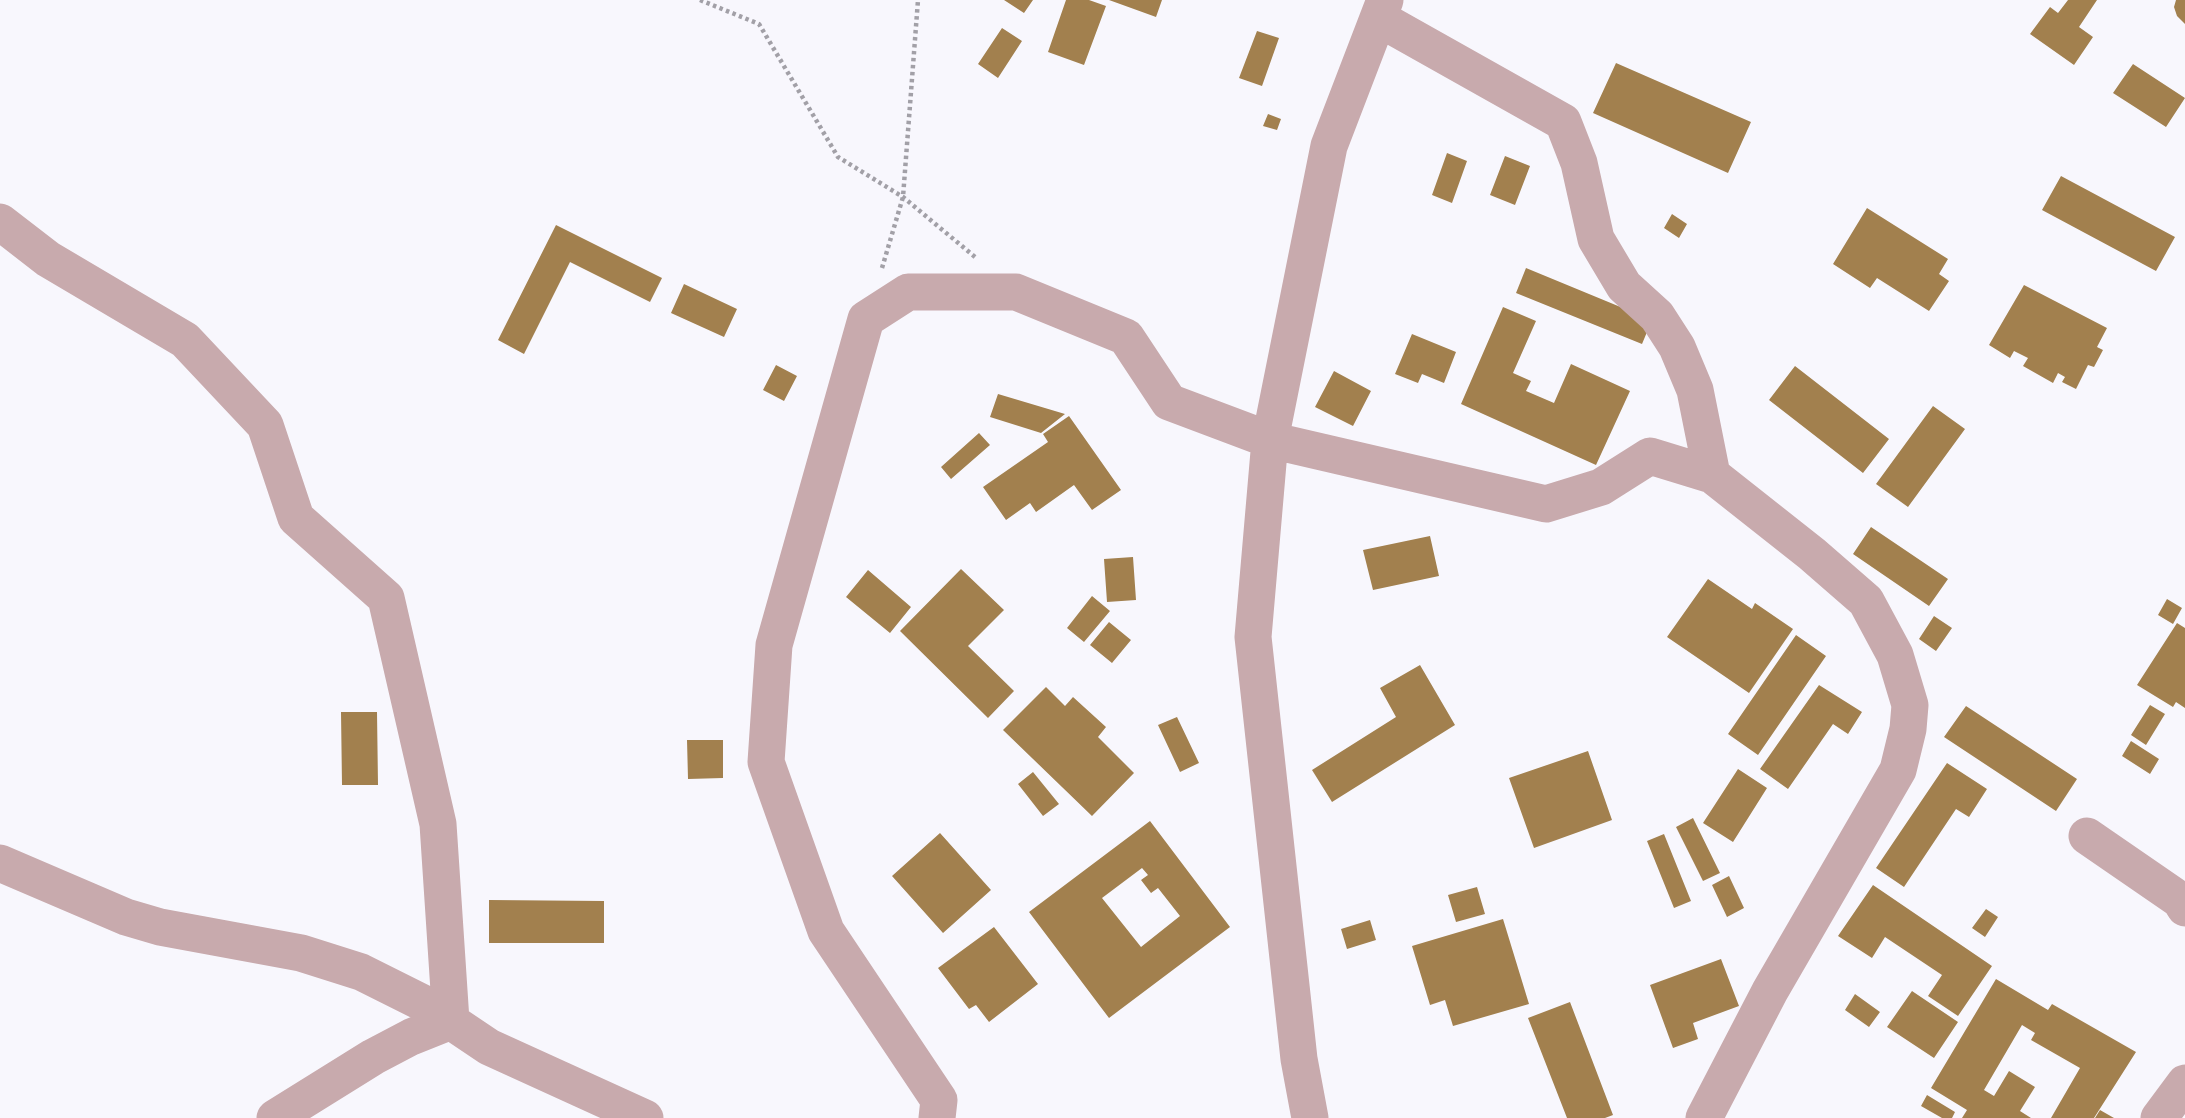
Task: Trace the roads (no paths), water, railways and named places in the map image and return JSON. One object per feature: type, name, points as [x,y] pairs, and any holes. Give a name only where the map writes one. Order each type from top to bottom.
[{"type":"street","points":[[1310,1118],[1299,1059],[1253,637],[1270,440],[1329,146],[1381,9],[1563,122],[1579,163],[1596,240],[1625,285],[1657,316],[1678,347],[1695,390],[1712,475]]},
{"type":"street","points":[[0,222],[48,259],[186,340],[265,425],[296,518],[386,598],[438,824],[450,1021]]},
{"type":"street","points":[[937,1118],[939,1100],[826,931],[766,762],[774,645],[866,319],[908,292],[1016,292],[1126,337],[1169,402],[1270,440],[1546,504],[1601,487],[1650,456],[1712,475],[1812,554],[1866,601],[1895,655],[1910,705],[1908,729],[1898,770],[1770,991],[1704,1118]]},
{"type":"street","points":[[2087,836],[2180,900],[2185,908]]},
{"type":"street","points":[[0,863],[126,917],[160,927],[301,953],[361,972],[425,1004],[489,1047],[645,1118]]},
{"type":"street","points":[[275,1118],[373,1057],[450,1021]]},
{"type":"street","points":[[2159,1118],[2185,1083]]}]
